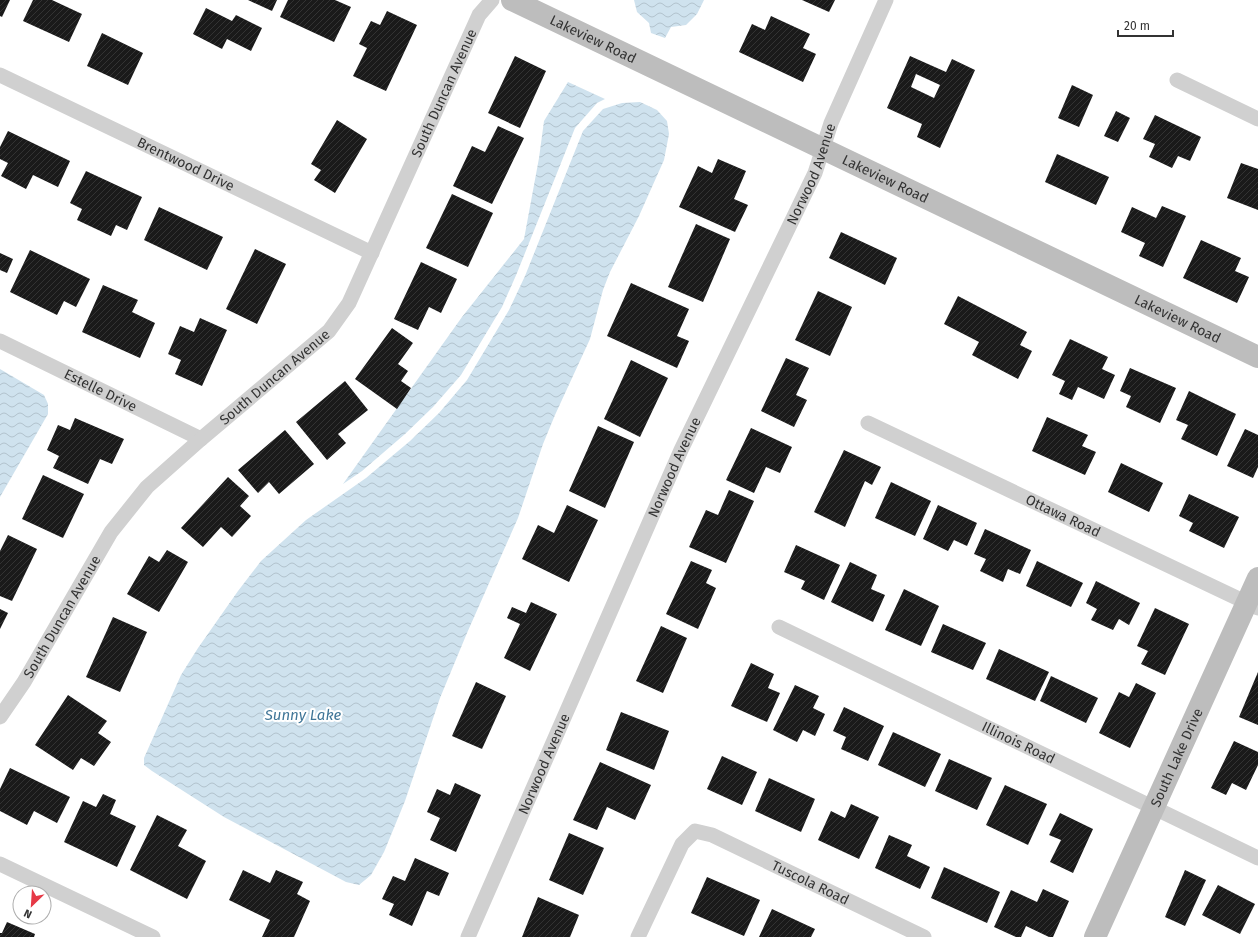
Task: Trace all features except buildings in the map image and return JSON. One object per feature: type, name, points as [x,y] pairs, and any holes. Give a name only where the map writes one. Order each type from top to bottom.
[{"type":"street","name":"South Duncan Avenue","points":[[0,717],[24,682],[111,532],[147,486],[329,331],[349,303],[478,15],[492,0]]},
{"type":"street","name":"Lakeview Road","points":[[512,0],[1258,357]]},
{"type":"street","name":"Norwood Avenue","points":[[468,937],[681,450],[815,173],[831,123],[886,0]]},
{"type":"street","name":"Brentwood Drive","points":[[0,75],[372,253]]},
{"type":"street","points":[[1177,80],[1258,119]]},
{"type":"street","name":"Estelle Drive","points":[[0,341],[201,439]]},
{"type":"street","name":"Ottawa Road","points":[[868,423],[1252,605]]},
{"type":"street","name":"South Lake Drive","points":[[1095,937],[1153,808],[1252,605],[1258,578]]},
{"type":"street","name":"Illinois Road","points":[[779,627],[1258,858]]},
{"type":"street","name":"Tuscola Road","points":[[638,937],[682,844],[694,832],[712,835],[924,937]]},
{"type":"street","points":[[0,864],[153,937]]},
{"type":"water","points":[[634,0],[704,0],[697,14],[686,25],[671,27],[665,38],[651,33],[649,23],[637,12]]},
{"type":"water","points":[[568,82],[605,99],[597,103],[575,128],[502,307],[461,375],[433,407],[405,434],[362,471],[343,484],[462,317],[524,239],[539,158],[544,121]]},
{"type":"water","name":"Sunny Lake","points":[[640,102],[657,110],[667,121],[669,134],[664,160],[639,216],[610,272],[603,290],[590,339],[555,415],[543,444],[518,518],[440,698],[405,801],[384,852],[371,875],[359,885],[346,882],[224,817],[152,771],[144,765],[144,758],[181,675],[238,591],[261,561],[306,520],[366,478],[410,441],[439,413],[467,380],[509,310],[525,276],[583,131],[603,109],[622,103]]},
{"type":"water","points":[[0,369],[44,395],[48,404],[48,414],[0,497]]}]
